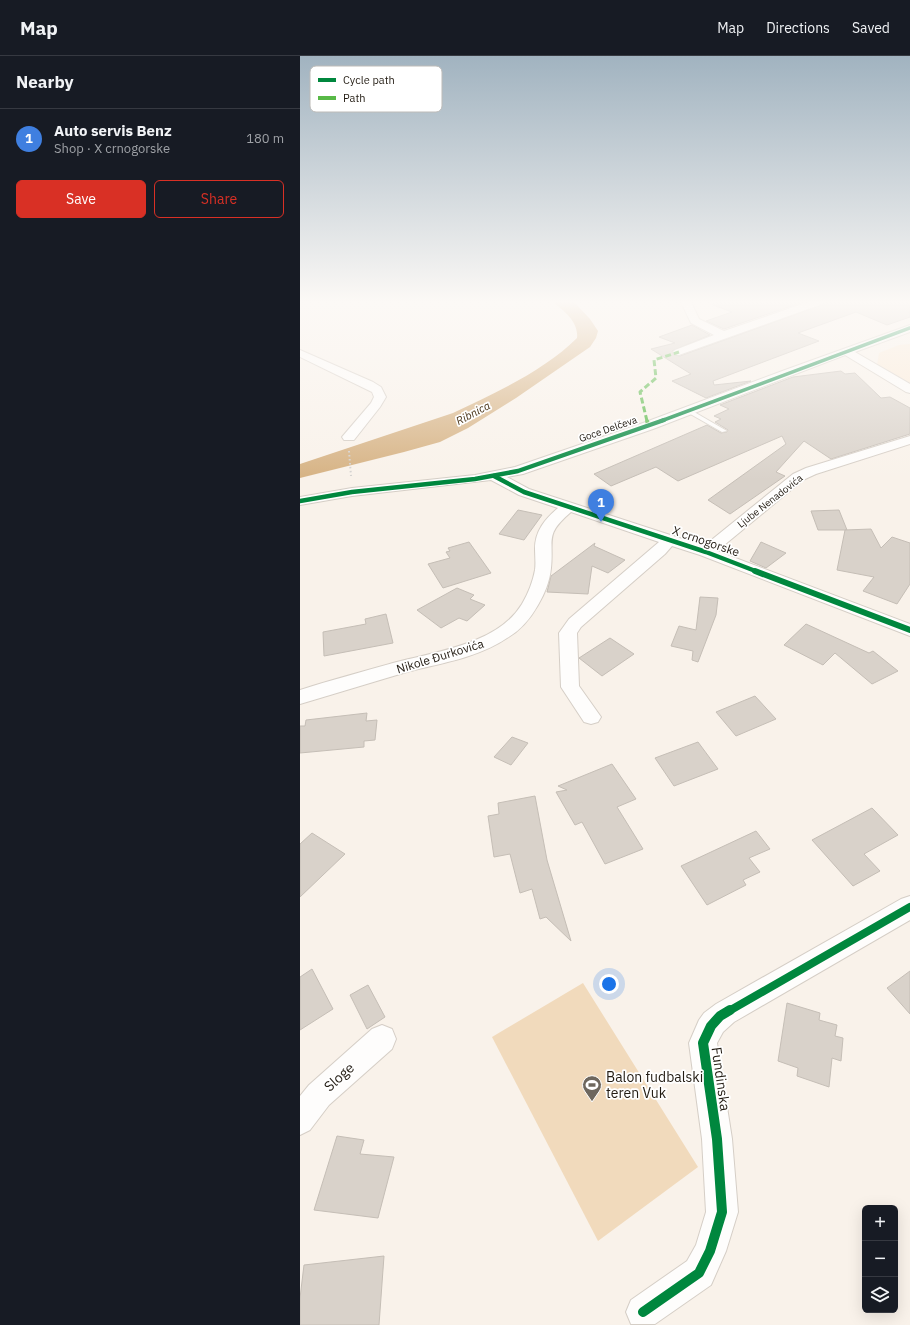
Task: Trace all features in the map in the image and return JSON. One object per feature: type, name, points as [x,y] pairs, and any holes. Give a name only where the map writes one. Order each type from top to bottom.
[{"type":"street","points":[[318,361],[369,385],[377,390],[380,397],[349,441]]},
{"type":"street","name":"Goce Delčeva","points":[[300,501],[352,492],[425,485],[494,476],[541,464],[818,361]]},
{"type":"street","points":[[864,361],[910,388]]},
{"type":"street","name":"Ljube Nenadovića","points":[[706,552],[798,478],[811,471],[910,440]]},
{"type":"street","name":"X crnogorske","points":[[494,476],[524,492],[706,552],[910,630]]},
{"type":"street","name":"Nikole Đurkovića","points":[[300,697],[334,686],[466,650],[502,634],[519,620],[531,605],[543,571],[543,545],[545,532],[553,521],[570,506]]},
{"type":"street","points":[[591,716],[570,687],[568,633],[575,624],[659,551],[669,540]]},
{"type":"street","name":"Fundinska","points":[[643,1312],[699,1273],[710,1251],[722,1212],[717,1139],[703,1043],[706,1031],[713,1021],[725,1013],[910,907]]},
{"type":"street","name":"Sloge","points":[[300,1120],[319,1095],[382,1039]]},
{"type":"lane","points":[[687,410],[724,431]]},
{"type":"path","points":[[349,441],[351,474]]},
{"type":"shaded area","points":[[878,361],[910,361],[910,384],[877,365]]},
{"type":"shaded area","name":"Balon fudbalski teren Vuk","points":[[583,983],[698,1167],[598,1241],[492,1037]]},
{"type":"water","name":"Ribnica","points":[[550,361],[569,361],[516,398],[468,428],[440,442],[300,478],[300,464],[453,413],[485,398],[535,371]]},
{"type":"building","points":[[671,361],[765,361],[713,381],[714,385],[751,381],[706,398],[672,381],[691,374]]},
{"type":"building","points":[[841,371],[845,374],[855,373],[881,398],[890,397],[910,408],[910,434],[831,459],[804,441],[776,472],[785,476],[730,514],[708,500],[786,444],[782,436],[678,481],[656,467],[611,486],[594,474],[707,425],[721,433],[727,432],[728,430],[715,422],[721,419],[714,416],[729,409],[720,405],[793,377]]},
{"type":"building","points":[[518,510],[542,515],[524,540],[499,534]]},
{"type":"building","points":[[839,510],[847,530],[818,530],[811,511]]},
{"type":"building","points":[[871,529],[881,548],[892,537],[910,543],[910,584],[897,604],[863,591],[874,577],[837,570],[845,530]]},
{"type":"building","points":[[469,542],[491,573],[443,588],[428,564],[450,558],[446,552],[450,551],[448,548]]},
{"type":"building","points":[[761,542],[786,553],[766,568],[750,561]]},
{"type":"building","points":[[595,543],[594,546],[625,560],[608,573],[592,566],[588,594],[547,592],[551,576]]},
{"type":"building","points":[[457,588],[474,595],[470,599],[485,605],[467,621],[459,618],[441,628],[417,610]]},
{"type":"building","points":[[700,597],[718,598],[716,615],[698,662],[692,660],[693,651],[671,646],[679,626],[696,630]]},
{"type":"building","points":[[386,614],[393,643],[324,656],[323,632],[366,624],[365,619]]},
{"type":"building","points":[[806,624],[869,653],[873,651],[898,671],[872,684],[835,653],[823,665],[784,645]]},
{"type":"building","points":[[610,638],[634,654],[602,676],[579,658]]},
{"type":"building","points":[[755,696],[776,719],[736,736],[716,712]]},
{"type":"building","points":[[367,713],[366,721],[377,720],[375,740],[364,741],[364,747],[300,753],[300,726],[305,726],[306,720]]},
{"type":"building","points":[[512,737],[528,743],[511,765],[494,757]]},
{"type":"building","points":[[698,742],[718,769],[674,786],[655,758]]},
{"type":"building","points":[[612,764],[636,799],[617,807],[643,849],[605,864],[582,822],[575,825],[556,792],[567,790],[558,786]]},
{"type":"building","points":[[535,796],[547,860],[571,941],[546,917],[540,919],[532,889],[520,893],[510,854],[494,857],[488,816],[499,814],[498,803]]},
{"type":"building","points":[[872,808],[898,835],[864,854],[880,871],[853,886],[812,840]]},
{"type":"building","points":[[756,831],[770,849],[749,858],[760,872],[743,880],[746,885],[707,905],[681,866]]},
{"type":"building","points":[[312,833],[345,854],[300,897],[300,844]]},
{"type":"building","points":[[312,969],[333,1009],[300,1030],[300,977]]},
{"type":"building","points":[[910,971],[910,1014],[887,988]]},
{"type":"building","points":[[368,985],[385,1017],[367,1029],[350,995]]},
{"type":"building","points":[[787,1003],[820,1013],[819,1020],[837,1025],[835,1036],[843,1038],[841,1061],[832,1058],[829,1087],[797,1076],[798,1068],[778,1061]]},
{"type":"building","points":[[337,1136],[364,1140],[360,1154],[394,1157],[378,1218],[314,1210]]},
{"type":"building","points":[[384,1256],[379,1325],[300,1325],[300,1298],[304,1265]]},
{"type":"marked path","points":[[648,426],[640,392],[656,378],[654,361]]},
{"type":"cycle path","points":[[300,501],[352,492],[475,479],[518,471],[648,426],[819,361]]},
{"type":"cycle path","points":[[494,476],[524,492],[706,552],[910,630]]},
{"type":"cycle path","points":[[643,1312],[699,1273],[710,1251],[722,1212],[717,1139],[703,1043],[708,1029],[713,1022],[725,1013],[910,907]]},
{"type":"place","name":"Auto servis Benz","points":[[601,522]]},
{"type":"place","name":"Balon fudbalski teren Vuk","points":[[592,1102]]}]
